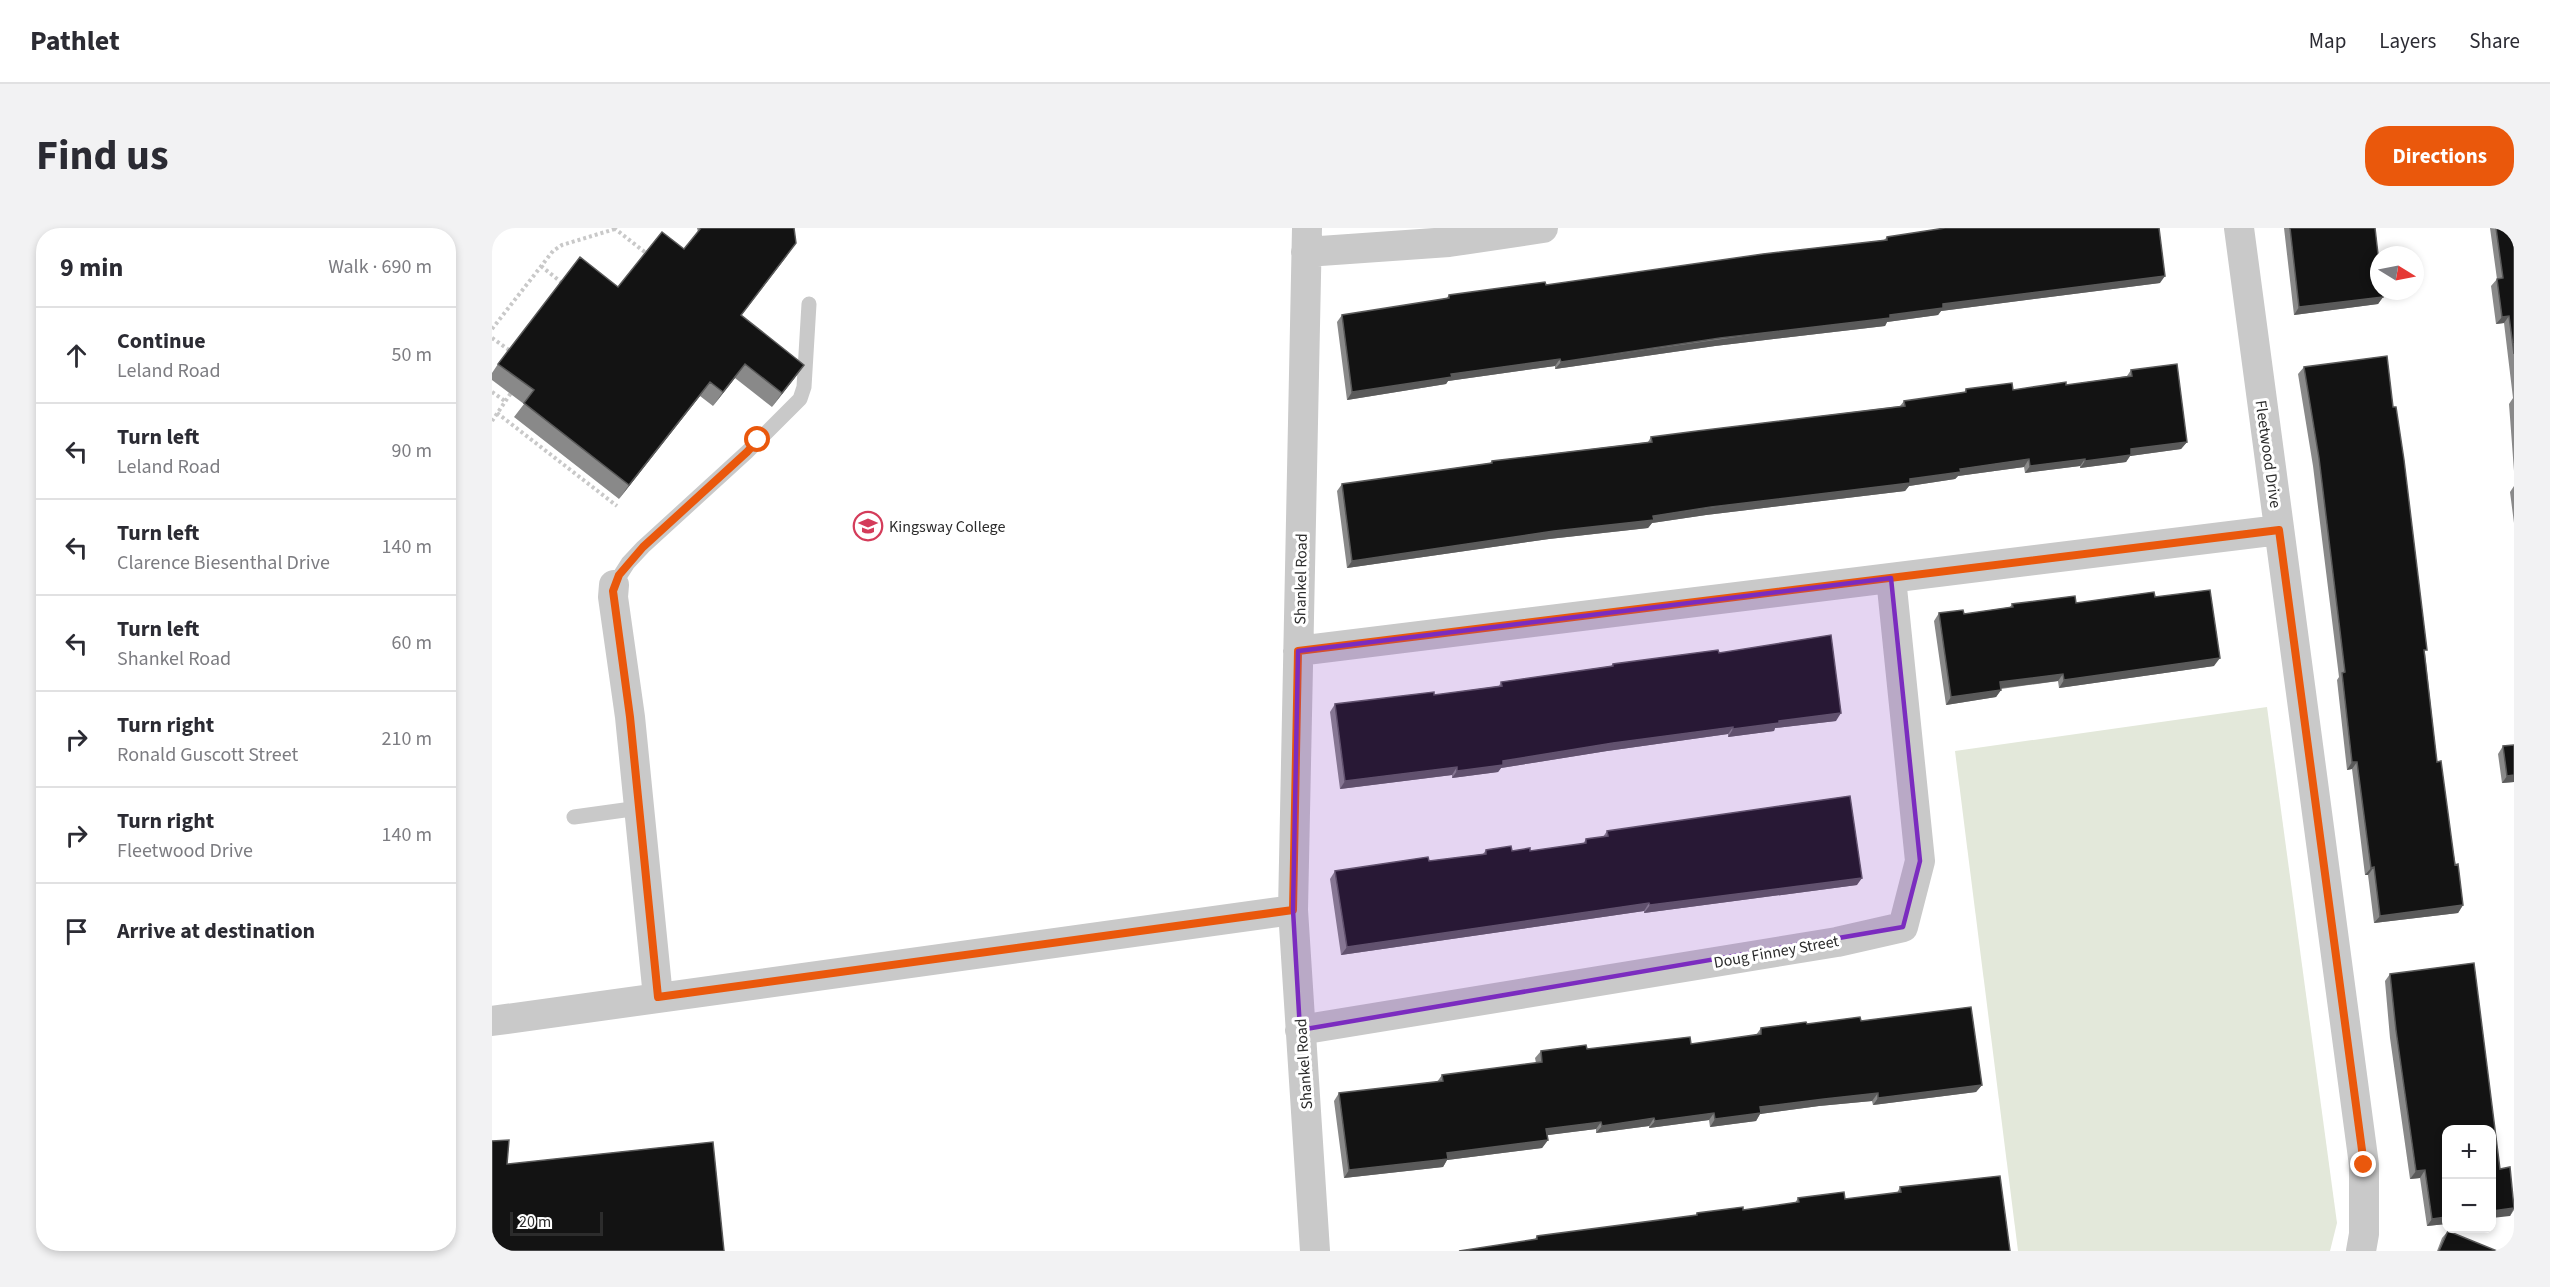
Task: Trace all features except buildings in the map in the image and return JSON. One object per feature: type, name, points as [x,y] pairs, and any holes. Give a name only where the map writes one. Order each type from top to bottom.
[{"type":"street","name":"Shankel Road","points":[[1315,1251],[1293,910],[1307,240],[1449,242],[1543,228]]},
{"type":"street","name":"Fleetwood Drive","points":[[2240,228],[2364,1165],[2364,1234],[2361,1251]]},
{"type":"street","points":[[1298,651],[2279,530]]},
{"type":"street","name":"Doug Finney Street","points":[[1300,1030],[1837,942],[1903,927],[1920,861],[1891,578]]},
{"type":"street","points":[[614,585],[613,597],[630,717],[658,997]]},
{"type":"street","points":[[492,1021],[1293,910]]},
{"type":"lane","points":[[614,585],[628,563],[643,547],[747,452],[800,399],[804,381],[809,304]]},
{"type":"lane","points":[[574,817],[639,808]]},
{"type":"path","points":[[492,329],[540,266],[553,251],[562,245],[614,229],[646,254]]},
{"type":"path","points":[[540,266],[561,282]]},
{"type":"path","points":[[492,338],[509,350]]},
{"type":"path","points":[[492,421],[517,388],[507,381]]},
{"type":"path","points":[[492,392],[505,401]]},
{"type":"path","points":[[497,413],[617,506]]},
{"type":"highlighted area","points":[[1891,578],[1920,861],[1903,927],[1300,1030],[1293,910],[1298,651]]},
{"type":"shaded area","points":[[2267,707],[2337,1223],[2330,1251],[2018,1251],[1955,751]]},
{"type":"place","name":"Kingsway College","points":[[868,526]]},
{"type":"route","points":[[758,440],[643,547],[628,563],[614,585],[613,597],[630,717],[658,997],[1293,910],[1298,651],[2279,530],[2364,1165]]}]
